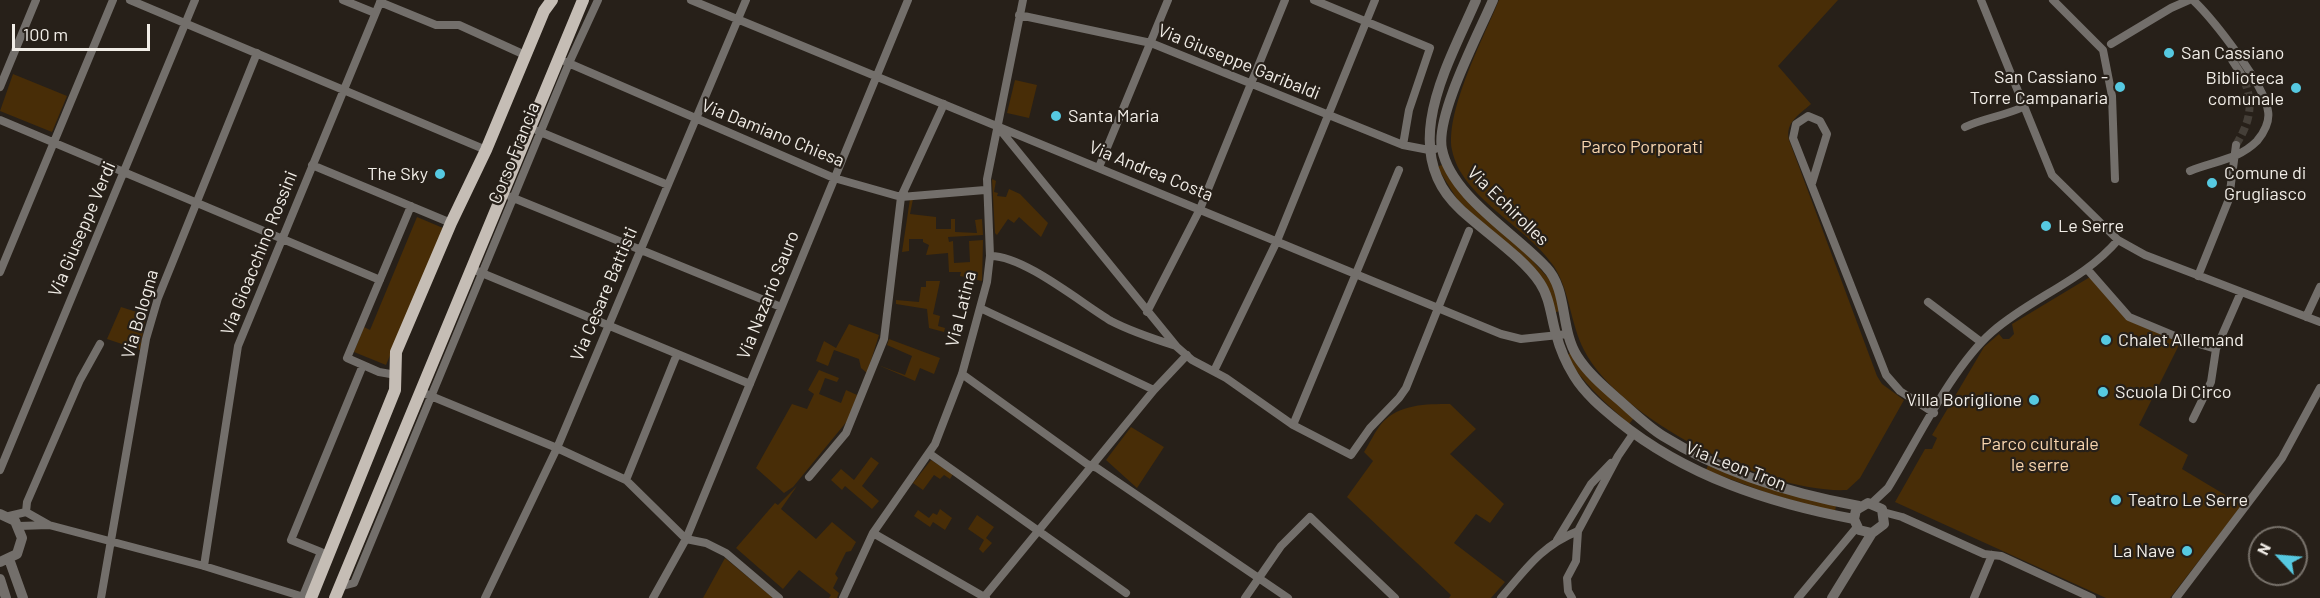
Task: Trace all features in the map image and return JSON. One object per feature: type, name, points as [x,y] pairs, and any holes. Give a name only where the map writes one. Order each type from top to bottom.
[{"type":"main road","name":"Corso Francia","points":[[307,597],[395,390],[396,352],[451,223],[486,150],[544,10],[552,0]]},
{"type":"main road","name":"Corso Francia","points":[[337,592],[458,317],[477,271],[502,193],[536,130],[564,61],[583,0]]},
{"type":"street","points":[[0,87],[36,0]]},
{"type":"street","points":[[0,272],[113,0]]},
{"type":"street","points":[[130,0],[486,150]]},
{"type":"street","name":"Via Giuseppe Verdi","points":[[0,470],[195,0]]},
{"type":"street","points":[[343,0],[375,14]]},
{"type":"street","name":"Corso Francia","points":[[564,61],[598,0]]},
{"type":"street","name":"Via Andrea Costa","points":[[692,0],[1515,338],[1568,334]]},
{"type":"street","name":"Via Cesare Battisti","points":[[485,598],[557,448],[746,0]]},
{"type":"street","name":"Via Nazario Sauro","points":[[653,598],[686,539],[908,0]]},
{"type":"street","name":"Via Latina","points":[[843,598],[873,533],[930,454],[942,431],[962,374],[980,308],[990,256],[985,190],[1023,0]]},
{"type":"street","points":[[1099,167],[1168,0]]},
{"type":"street","points":[[1147,312],[1200,209],[1285,0]]},
{"type":"street","points":[[1314,0],[1430,48],[1408,110],[1403,145]]},
{"type":"street","points":[[1214,371],[1277,241],[1375,0]]},
{"type":"street","name":"Via Echirolles","points":[[1476,0],[1435,98],[1429,128],[1429,150],[1436,175],[1448,196],[1540,283],[1556,334]]},
{"type":"street","points":[[1441,147],[1446,110],[1492,0]]},
{"type":"street","points":[[1981,0],[1983,10],[2055,180],[2118,240],[2145,255],[2320,322]]},
{"type":"street","points":[[2053,0],[2103,50],[2112,96],[2115,178]]},
{"type":"street","points":[[2111,45],[2170,8],[2191,0],[2235,53],[2253,79],[2268,110],[2265,130],[2258,140],[2234,156],[2190,171]]},
{"type":"street","points":[[382,2],[436,25],[459,25],[525,56]]},
{"type":"street","name":"Via Gioacchino Rossini","points":[[204,566],[238,346],[342,90],[382,2]]},
{"type":"street","name":"Via Giuseppe Garibaldi","points":[[1019,15],[1151,43],[1403,145],[1429,150],[1441,147]]},
{"type":"street","name":"Via Bologna","points":[[101,598],[146,339],[158,298],[257,53]]},
{"type":"street","points":[[2235,53],[2232,60],[2241,74]]},
{"type":"street","name":"Via Damiano Chiesa","points":[[564,61],[834,178],[901,197],[985,190]]},
{"type":"street","points":[[809,477],[846,433],[884,339],[901,197],[944,104]]},
{"type":"street","points":[[1965,128],[1981,120],[2004,116],[2023,107]]},
{"type":"street","points":[[1812,183],[1827,134],[1820,121],[1808,116],[1796,124],[1793,138],[1886,375],[1900,391],[1934,413]]},
{"type":"street","points":[[0,120],[380,280]]},
{"type":"street","points":[[997,125],[1177,347],[1293,425],[1351,455],[1370,428],[1406,388],[1469,231]]},
{"type":"street","points":[[536,130],[668,185]]},
{"type":"street","name":"Corso Francia","points":[[477,271],[515,198],[536,130]]},
{"type":"street","points":[[2198,276],[2231,192],[2236,145]]},
{"type":"street","name":"Via Echirolles","points":[[1441,147],[1447,167],[1468,194],[1549,269],[1559,288],[1568,334]]},
{"type":"street","points":[[312,165],[451,223]]},
{"type":"street","points":[[1293,425],[1399,170]]},
{"type":"street","points":[[502,193],[781,307]]},
{"type":"street","points":[[396,375],[347,358],[411,206]]},
{"type":"street","points":[[1884,524],[1879,508],[1888,488],[1969,357],[1981,342],[2004,322],[2072,282],[2118,240]]},
{"type":"street","points":[[990,256],[1014,260],[1113,321],[1144,336],[1177,347]]},
{"type":"street","points":[[2087,269],[2129,317],[2182,339],[2217,349]]},
{"type":"street","points":[[477,271],[750,384]]},
{"type":"street","points":[[2306,317],[2320,287]]},
{"type":"street","points":[[2193,419],[2211,382],[2217,349],[2241,292]]},
{"type":"street","points":[[1928,302],[1981,342]]},
{"type":"street","points":[[980,308],[1154,390]]},
{"type":"street","name":"Via Leon Tron","points":[[1556,334],[1563,355],[1583,389],[1633,434],[1664,455],[1713,479],[1857,526],[1872,533]]},
{"type":"street","name":"Via Leon Tron","points":[[1568,334],[1577,356],[1595,378],[1662,435],[1710,460],[1747,475],[1859,506]]},
{"type":"street","points":[[26,512],[27,502],[80,380],[100,344]]},
{"type":"street","points":[[626,480],[677,354]]},
{"type":"street","points":[[873,533],[985,598],[1154,390],[1186,355]]},
{"type":"street","points":[[324,554],[291,540],[363,365]]},
{"type":"street","points":[[962,374],[1087,464],[1093,465],[1288,598]]},
{"type":"street","points":[[2176,598],[2282,458],[2320,388]]},
{"type":"street","points":[[426,394],[557,448],[626,480],[686,539],[706,543],[726,553],[779,598]]},
{"type":"street","points":[[1572,598],[1568,591],[1567,578],[1576,561],[1578,531],[1618,456],[1633,434]]},
{"type":"street","points":[[930,454],[1126,593]]},
{"type":"street","points":[[1557,540],[1591,484],[1618,456]]},
{"type":"street","points":[[1854,560],[1859,506],[1879,508],[1984,554],[2012,561],[2092,598]]},
{"type":"street","points":[[3,514],[26,512],[49,525],[204,566],[307,597]]},
{"type":"street","points":[[3,514],[19,526],[49,525]]},
{"type":"street","points":[[1245,598],[1281,546],[1310,517],[1395,598]]},
{"type":"street","points":[[1832,598],[1872,533],[1891,520],[1911,521]]},
{"type":"street","points":[[19,526],[21,544],[5,561],[23,598]]},
{"type":"street","points":[[1798,598],[1857,526]]},
{"type":"street","points":[[1501,598],[1540,552],[1557,540],[1578,531]]},
{"type":"street","points":[[1974,598],[1992,555]]},
{"type":"street","points":[[0,579],[6,598]]},
{"type":"green space","name":"Parco Porporati","points":[[1499,0],[1838,0],[1778,66],[1811,104],[1791,124],[1789,140],[1877,376],[1882,384],[1904,400],[1860,478],[1847,490],[1815,488],[1778,480],[1739,466],[1663,427],[1629,402],[1602,377],[1579,340],[1563,285],[1553,265],[1542,251],[1481,197],[1458,167],[1452,150],[1451,134],[1460,95]]},
{"type":"green space","points":[[13,74],[67,96],[52,132],[0,111]]},
{"type":"green space","points":[[1015,80],[1037,85],[1029,118],[1007,113]]},
{"type":"green space","points":[[1444,164],[1552,282],[1560,311],[1553,313],[1548,291],[1457,199],[1437,167]]},
{"type":"green space","points":[[992,179],[996,181],[994,192],[998,193],[997,196],[1006,197],[1009,189],[1020,194],[1048,223],[1041,237],[1019,217],[1014,223],[1008,219],[997,235],[995,233]]},
{"type":"green space","points":[[910,199],[913,199],[910,214],[936,217],[936,229],[951,229],[951,219],[955,219],[955,232],[977,233],[975,220],[982,219],[983,235],[948,237],[949,242],[953,241],[954,263],[970,262],[969,241],[983,240],[982,281],[960,276],[961,272],[949,272],[948,253],[926,255],[929,245],[923,242],[923,239],[909,239],[909,251],[902,252]]},
{"type":"green space","points":[[417,217],[443,228],[386,365],[354,352],[364,327],[370,330]]},
{"type":"green space","name":"Parco culturale le serre","points":[[2090,277],[2132,322],[2181,341],[2139,425],[2188,455],[2182,469],[2242,505],[2170,598],[2106,598],[1895,502],[1925,449],[1932,449],[1937,438],[1932,435],[1984,347],[1999,334],[2003,339],[2009,339],[2014,334],[2012,324]]},
{"type":"green space","points":[[926,281],[940,281],[933,314],[940,316],[938,326],[945,328],[944,332],[929,328],[927,309],[896,304],[896,300],[919,302],[921,287],[926,287]]},
{"type":"green space","points":[[121,307],[146,315],[140,350],[107,339]]},
{"type":"green space","points":[[849,324],[879,335],[867,373],[861,368],[859,359],[834,350],[828,366],[816,361],[824,341],[836,348]]},
{"type":"green space","points":[[889,339],[940,358],[934,374],[920,368],[915,381],[878,365],[905,375],[912,356],[887,345]]},
{"type":"green space","points":[[1573,352],[1634,418],[1629,424],[1594,392],[1579,374],[1566,355]]},
{"type":"green space","points":[[819,370],[839,378],[837,382],[825,378],[819,394],[841,403],[846,390],[857,395],[848,420],[793,487],[784,493],[756,468],[792,404],[807,409],[814,394],[808,390]]},
{"type":"green space","points":[[1450,404],[1476,429],[1450,454],[1504,504],[1490,523],[1476,514],[1454,543],[1505,582],[1491,598],[1449,598],[1451,595],[1347,497],[1373,461],[1364,452],[1379,426],[1396,412],[1413,406]]},
{"type":"green space","points":[[1131,427],[1164,447],[1137,488],[1106,460]]},
{"type":"green space","points":[[871,457],[879,463],[862,486],[879,501],[872,509],[845,486],[842,490],[831,480],[841,469],[854,480]]},
{"type":"green space","points":[[931,460],[953,474],[950,479],[944,475],[940,479],[934,475],[923,490],[913,483]]},
{"type":"green space","points":[[1709,463],[1836,505],[1835,512],[1770,494],[1706,470]]},
{"type":"green space","points":[[797,486],[781,509],[816,539],[832,522],[856,542],[851,551],[846,552],[835,574],[838,578],[833,588],[839,593],[837,598],[829,598],[831,595],[799,570],[783,589],[736,548],[775,503],[778,505]]},
{"type":"green space","points":[[940,509],[952,518],[945,530],[933,522],[930,527],[914,516],[918,510],[929,518],[933,513],[937,515]]},
{"type":"green space","points":[[977,515],[994,527],[986,538],[992,543],[983,553],[979,549],[984,540],[968,529]]},
{"type":"green space","points":[[725,558],[773,598],[703,598]]},
{"type":"tunnel","points":[[2236,145],[2248,119],[2250,102],[2241,74]]},
{"type":"place","name":"San Cassiano","points":[[2169,53]]},
{"type":"place","name":"San Cassiano - Torre Campanaria","points":[[2120,87]]},
{"type":"place","name":"Biblioteca comunale","points":[[2296,88]]},
{"type":"place","name":"Santa Maria","points":[[1056,116]]},
{"type":"place","name":"The Sky","points":[[440,174]]},
{"type":"place","name":"Comune di Grugliasco","points":[[2212,183]]},
{"type":"place","name":"Le Serre","points":[[2046,226]]},
{"type":"place","name":"Chalet Allemand","points":[[2106,340]]},
{"type":"place","name":"Scuola Di Circo","points":[[2103,392]]},
{"type":"place","name":"Villa Boriglione","points":[[2034,400]]},
{"type":"place","name":"Teatro Le Serre","points":[[2116,500]]},
{"type":"place","name":"La Nave","points":[[2187,551]]}]
